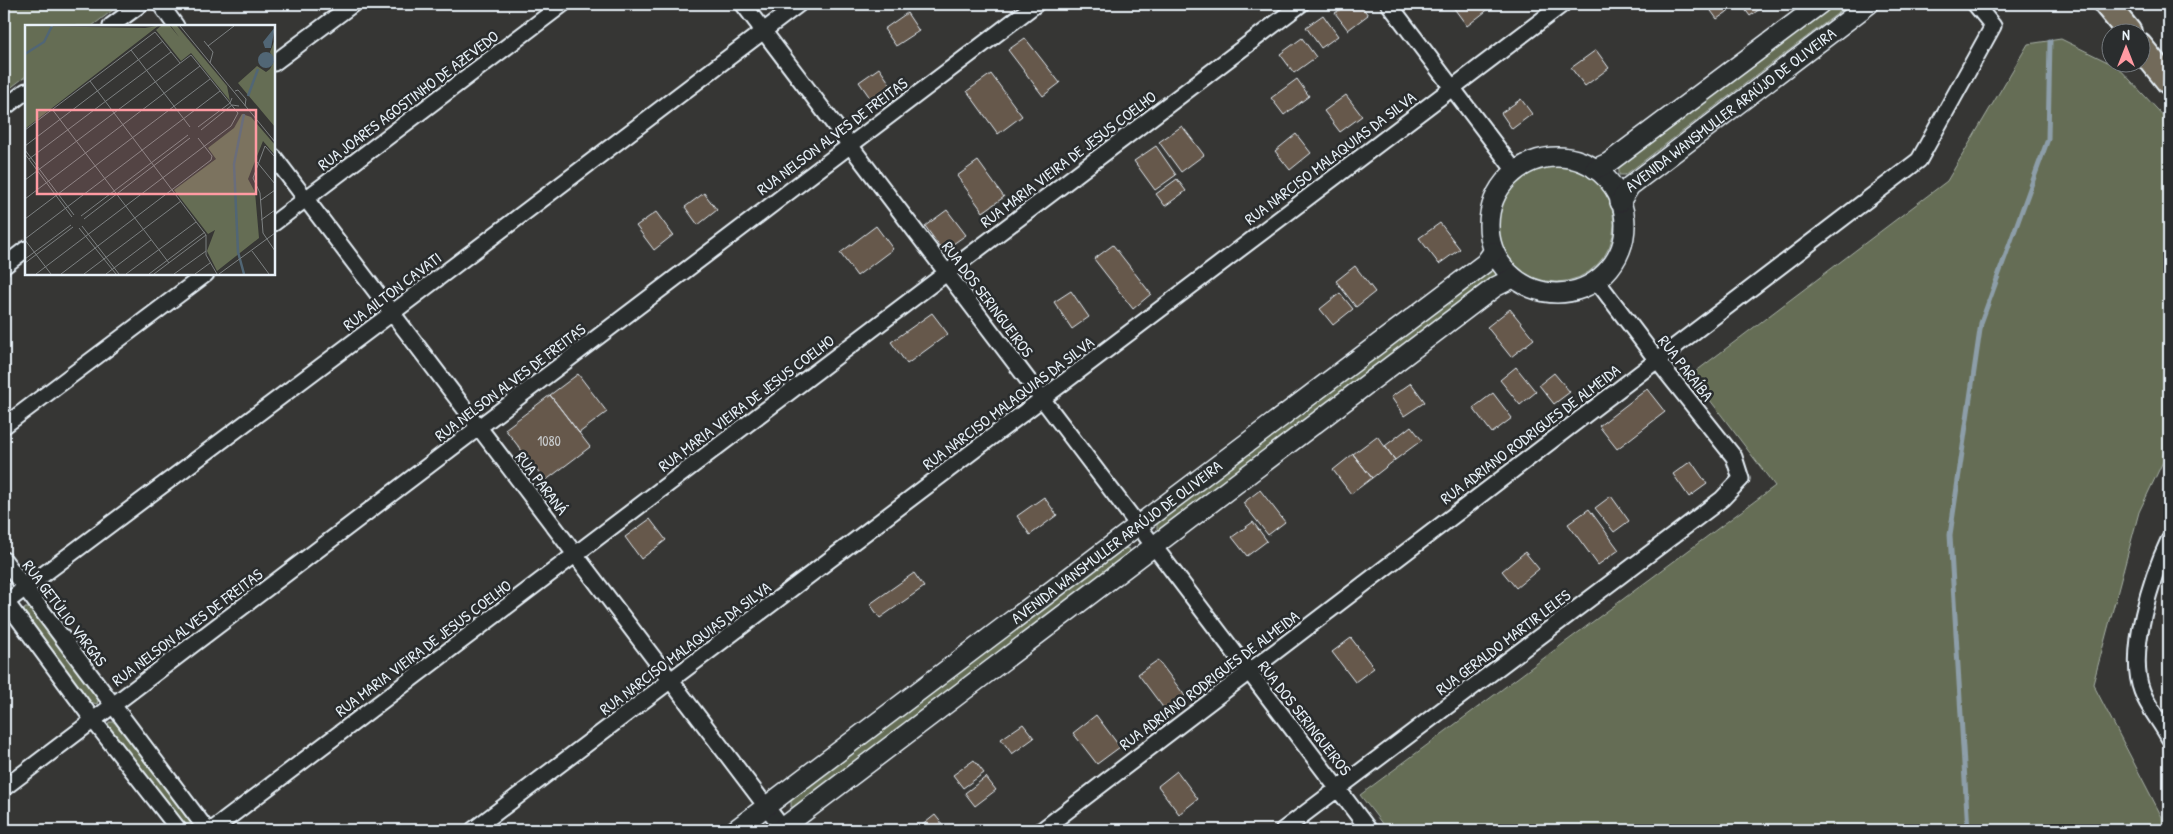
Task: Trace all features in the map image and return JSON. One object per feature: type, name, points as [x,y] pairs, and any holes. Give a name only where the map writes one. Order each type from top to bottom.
[{"type":"highway","points":[[2090,4],[2115,14]]},
{"type":"highway","points":[[2150,58],[2169,82]]},
{"type":"street","points":[[112,25],[141,4]]},
{"type":"street","points":[[160,4],[175,25]]},
{"type":"street","points":[[275,63],[353,4]]},
{"type":"street","name":"RUA JOARES AGOSTINHO DE AZEVEDO","points":[[275,222],[562,4]]},
{"type":"street","name":"RUA DOS SERINGUEIROS","points":[[743,4],[1369,830]]},
{"type":"street","name":"RUA AILTON CAVATI","points":[[5,602],[392,313],[799,4]]},
{"type":"street","name":"RUA NELSON ALVES DE FREITAS","points":[[4,788],[1036,4]]},
{"type":"street","name":"RUA MARIA VIEIRA DE JESUS COELHO","points":[[212,830],[1300,4]]},
{"type":"street","points":[[1389,4],[1515,171]]},
{"type":"street","name":"RUA NARCISO MALAQUIAS DA SILVA","points":[[473,830],[1563,4]]},
{"type":"street","name":"AVENIDA WANSMULLER ARAÚJO DE OLIVEIRA","points":[[1595,170],[1608,163],[1820,4]]},
{"type":"street","name":"AVENIDA WANSMULLER ARAÚJO DE OLIVEIRA","points":[[1620,202],[1630,186],[1869,4]]},
{"type":"street","name":"RUA ADRIANO RODRIGUES DE ALMEIDA","points":[[1042,830],[1656,359],[1919,160],[1993,26],[1975,4]]},
{"type":"street","points":[[4,108],[25,91]]},
{"type":"street","name":"AVENIDA WANSMULLER ARAÚJO DE OLIVEIRA","points":[[1551,157],[1570,158],[1595,170],[1612,185],[1625,218],[1623,242],[1614,263],[1597,281],[1577,291],[1553,294],[1530,288],[1513,278],[1494,252],[1489,240],[1488,220],[1492,202],[1502,185],[1515,171],[1532,162],[1551,157]]},
{"type":"street","name":"RUA PARANÁ","points":[[275,158],[782,830]]},
{"type":"street","points":[[4,266],[25,250]]},
{"type":"street","name":"AVENIDA WANSMULLER ARAÚJO DE OLIVEIRA","points":[[735,830],[1485,263],[1494,252]]},
{"type":"street","points":[[4,426],[205,275]]},
{"type":"street","name":"AVENIDA WANSMULLER ARAÚJO DE OLIVEIRA","points":[[782,830],[1495,287],[1513,278]]},
{"type":"street","name":"RUA PARAÍBA","points":[[1597,281],[1734,457],[1741,479]]},
{"type":"street","name":"RUA GERALDO MARTIR LELES","points":[[1282,830],[1722,499],[1741,479]]},
{"type":"street","points":[[2169,540],[2147,597],[2140,639],[2139,672],[2142,691],[2169,738]]},
{"type":"street","name":"RUA GETÚLIO VARGAS","points":[[4,560],[207,830]]},
{"type":"street","points":[[5,602],[93,720],[179,830]]},
{"type":"green space","points":[[4,4],[121,4],[93,25],[25,25],[25,77],[4,93]]},
{"type":"green space","points":[[1835,4],[1850,4],[1625,175],[1619,175],[1619,168]]},
{"type":"green space","points":[[2061,39],[2100,58],[2100,72],[2123,72],[2169,122],[2169,449],[2139,512],[2093,684],[2162,817],[2163,830],[1387,830],[1360,795],[1775,486],[1691,375],[1947,181],[2028,44]]},
{"type":"green space","points":[[1556,166],[1578,171],[1597,183],[1609,202],[1614,224],[1609,246],[1597,265],[1578,277],[1556,282],[1534,277],[1515,265],[1503,246],[1498,224],[1503,202],[1515,183],[1534,171]]},
{"type":"green space","points":[[1490,271],[1495,271],[1496,277],[1164,530],[1157,530],[1157,523]]},
{"type":"green space","points":[[1124,548],[1129,549],[1130,555],[798,808],[791,807],[791,800]]},
{"type":"green space","points":[[25,608],[30,608],[99,697],[97,704],[90,702],[23,613]]},
{"type":"green space","points":[[109,722],[114,722],[193,823],[191,829],[184,828],[107,728]]},
{"type":"building","points":[[1348,4],[1360,4],[1368,15],[1348,30],[1335,13]]},
{"type":"building","points":[[1457,4],[1487,4],[1490,8],[1467,26],[1453,7]]},
{"type":"building","points":[[1706,4],[1736,4],[1737,5],[1717,19]]},
{"type":"building","points":[[1741,4],[1767,4],[1750,16]]},
{"type":"building","points":[[907,13],[919,31],[896,46],[884,29]]},
{"type":"building","points":[[1323,15],[1338,36],[1321,48],[1306,27]]},
{"type":"building","points":[[1025,38],[1060,83],[1043,96],[1008,50]]},
{"type":"building","points":[[1302,38],[1316,57],[1294,73],[1280,54]]},
{"type":"building","points":[[1596,50],[1609,68],[1585,86],[1571,68]]},
{"type":"building","points":[[879,68],[893,88],[873,102],[859,82]]},
{"type":"building","points":[[991,74],[1022,116],[998,134],[967,91]]},
{"type":"building","points":[[1297,79],[1309,96],[1284,115],[1271,98]]},
{"type":"building","points":[[1346,95],[1362,116],[1340,132],[1324,111]]},
{"type":"building","points":[[1521,99],[1532,114],[1512,129],[1501,113]]},
{"type":"building","points":[[1182,126],[1204,155],[1181,172],[1159,142]]},
{"type":"building","points":[[1296,134],[1311,153],[1290,170],[1275,151]]},
{"type":"building","points":[[1156,146],[1176,175],[1155,190],[1134,161]]},
{"type":"building","points":[[978,161],[1004,197],[983,212],[957,176]]},
{"type":"building","points":[[1177,179],[1186,191],[1165,206],[1156,194]]},
{"type":"building","points":[[704,193],[717,210],[698,225],[685,207]]},
{"type":"building","points":[[947,210],[966,235],[943,251],[925,226]]},
{"type":"building","points":[[656,212],[673,235],[654,250],[636,226]]},
{"type":"building","points":[[1440,223],[1460,249],[1439,264],[1419,238]]},
{"type":"building","points":[[876,226],[893,249],[857,276],[840,253]]},
{"type":"building","points":[[1113,245],[1151,294],[1133,309],[1094,259]]},
{"type":"building","points":[[1355,266],[1375,292],[1356,307],[1336,281]]},
{"type":"building","points":[[1071,291],[1089,317],[1072,329],[1054,302]]},
{"type":"building","points":[[1340,293],[1353,309],[1333,325],[1320,309]]},
{"type":"building","points":[[1510,309],[1534,339],[1511,357],[1487,327]]},
{"type":"building","points":[[932,313],[948,334],[907,364],[891,342]]},
{"type":"building","points":[[1516,367],[1536,392],[1520,405],[1500,380]]},
{"type":"building","points":[[1554,373],[1570,392],[1554,404],[1539,385]]},
{"type":"building","points":[[578,374],[607,412],[579,433],[550,395]]},
{"type":"building","points":[[1411,383],[1425,402],[1404,416],[1391,397]]},
{"type":"building","points":[[1647,389],[1665,412],[1617,449],[1599,426]]},
{"type":"building","points":[[1493,393],[1512,418],[1492,433],[1473,408]]},
{"type":"building","points":[[550,395],[590,447],[545,481],[505,429]]},
{"type":"building","points":[[1411,426],[1422,440],[1395,460],[1385,446]]},
{"type":"building","points":[[1377,436],[1395,460],[1372,478],[1353,454]]},
{"type":"building","points":[[1353,454],[1372,478],[1351,494],[1333,470]]},
{"type":"building","points":[[1691,461],[1707,484],[1689,497],[1673,474]]},
{"type":"building","points":[[1260,490],[1285,522],[1268,535],[1243,503]]},
{"type":"building","points":[[1611,496],[1629,521],[1614,532],[1595,508]]},
{"type":"building","points":[[1044,497],[1057,515],[1030,535],[1017,516]]},
{"type":"building","points":[[1589,509],[1619,550],[1598,565],[1568,524]]},
{"type":"building","points":[[650,519],[666,540],[641,559],[625,537]]},
{"type":"building","points":[[1253,522],[1267,541],[1247,556],[1232,537]]},
{"type":"building","points":[[1525,552],[1539,569],[1516,588],[1502,571]]},
{"type":"building","points":[[914,573],[924,587],[880,618],[870,604]]},
{"type":"building","points":[[1351,638],[1374,668],[1355,682],[1332,652]]},
{"type":"building","points":[[1158,660],[1185,696],[1165,710],[1138,674]]},
{"type":"building","points":[[1096,715],[1120,747],[1097,764],[1073,733]]},
{"type":"building","points":[[1023,724],[1034,738],[1012,754],[1001,739]]},
{"type":"building","points":[[974,760],[984,773],[963,788],[953,775]]},
{"type":"building","points":[[1177,771],[1198,799],[1179,814],[1158,786]]},
{"type":"building","points":[[986,777],[996,790],[975,806],[965,793]]},
{"type":"building","points":[[935,815],[947,830],[916,830]]},
{"type":"waterway","points":[[1968,830],[1950,535],[1981,323],[2048,139],[2050,41]]}]
